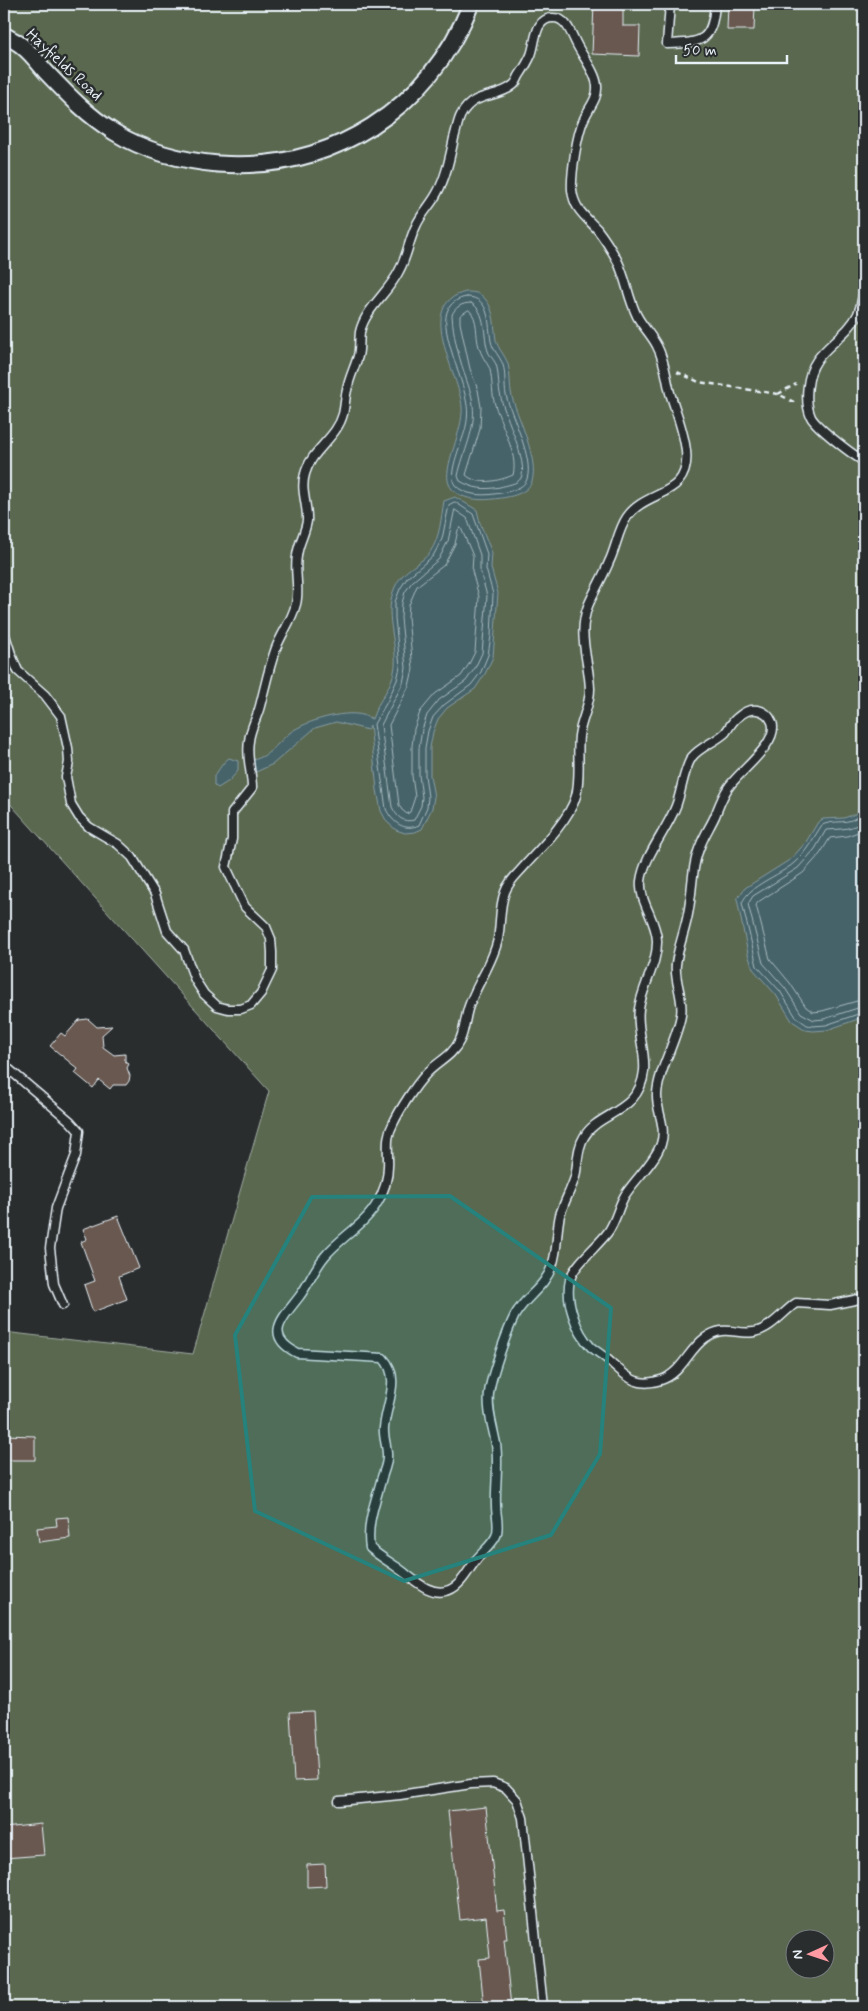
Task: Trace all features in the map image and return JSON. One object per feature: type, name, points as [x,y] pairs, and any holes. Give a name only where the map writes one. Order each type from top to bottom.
[{"type":"street","name":"Hayfields Road","points":[[4,35],[23,47],[82,109],[115,133],[156,152],[197,162],[244,166],[283,162],[320,152],[356,137],[389,115],[418,88],[445,54],[463,25],[471,4]]},
{"type":"lane","points":[[670,4],[667,44],[689,44],[701,40],[708,33],[713,23],[715,4]]},
{"type":"lane","points":[[4,632],[18,670],[45,694],[60,716],[68,748],[69,762],[66,777],[68,791],[75,811],[89,827],[118,844],[132,857],[154,894],[167,931],[184,950],[195,980],[204,994],[217,1006],[228,1009],[241,1009],[251,1005],[268,982],[272,970],[271,939],[266,928],[245,907],[226,867],[232,839],[230,825],[232,813],[252,788],[247,746],[259,712],[278,643],[296,606],[297,550],[304,535],[308,517],[303,487],[305,471],[312,457],[337,429],[343,418],[348,384],[360,347],[360,332],[366,316],[389,288],[400,270],[415,228],[422,214],[435,197],[446,172],[460,117],[468,106],[481,97],[512,87],[533,51],[537,30],[543,21],[550,18],[562,20],[570,30],[584,61],[594,74],[598,93],[579,132],[572,178],[576,208],[598,231],[614,254],[624,275],[635,313],[644,329],[655,341],[664,363],[684,439],[687,463],[683,476],[674,486],[660,495],[641,503],[630,512],[623,524],[608,566],[589,604],[582,626],[583,646],[590,685],[590,701],[581,724],[579,777],[575,800],[569,815],[515,875],[505,889],[500,912],[499,937],[492,959],[468,1008],[462,1036],[447,1059],[432,1067],[421,1079],[396,1117],[386,1138],[387,1180],[377,1204],[370,1214],[346,1234],[320,1262],[311,1275],[304,1291],[280,1321],[278,1331],[286,1347],[297,1353],[383,1358],[390,1365],[392,1387],[384,1428],[387,1458],[371,1515],[368,1535],[370,1548],[424,1588],[448,1591],[457,1586],[481,1553],[494,1540],[498,1530],[495,1500],[497,1486],[496,1454],[490,1420],[489,1394],[501,1354],[516,1315],[550,1274],[555,1258],[559,1218],[575,1175],[582,1139],[590,1129],[618,1112],[633,1098],[642,1083],[645,1070],[639,1038],[638,1014],[656,951],[658,936],[642,892],[641,880],[646,864],[675,810],[687,766],[695,753],[710,745],[724,734],[740,715],[749,710],[761,710],[769,717],[773,725],[773,734],[750,765],[732,781],[722,796],[694,861],[689,912],[676,964],[676,981],[682,1001],[681,1015],[658,1086],[656,1099],[664,1130],[661,1143],[655,1156],[628,1191],[612,1226],[593,1250],[574,1268],[569,1282],[570,1302],[577,1324],[589,1345],[602,1354],[627,1379],[640,1382],[659,1381],[677,1371],[698,1342],[712,1333],[730,1330],[754,1332],[769,1326],[796,1303],[830,1305],[864,1298]]},
{"type":"lane","points":[[864,292],[858,314],[846,330],[818,359],[813,367],[808,387],[808,401],[812,418],[840,444],[864,461]]},
{"type":"lane","points":[[4,1065],[78,1131],[76,1155],[56,1208],[50,1248],[54,1284],[62,1305]]},
{"type":"lane","points":[[339,1801],[400,1795],[470,1784],[493,1783],[506,1788],[517,1800],[522,1818],[543,2007]]},
{"type":"path","points":[[664,363],[682,376],[699,382],[778,394],[798,404],[812,418]]},
{"type":"highlighted area","points":[[450,1196],[611,1308],[600,1454],[551,1535],[404,1581],[255,1511],[235,1335],[312,1197]]},
{"type":"green space","points":[[4,4],[864,4],[864,2007],[4,2007],[4,1332],[193,1354],[269,1091],[4,797]]},
{"type":"water","points":[[466,292],[480,294],[491,309],[496,340],[508,364],[512,397],[533,462],[530,486],[521,493],[510,497],[487,500],[468,498],[456,493],[449,484],[448,468],[460,426],[462,407],[443,342],[441,325],[443,311],[451,299]]},
{"type":"water","points":[[455,497],[477,510],[492,553],[491,568],[498,593],[493,657],[475,689],[447,708],[438,719],[430,748],[430,775],[434,797],[432,808],[422,829],[405,833],[396,830],[387,822],[381,811],[370,725],[368,730],[336,722],[315,728],[273,764],[254,773],[253,760],[268,753],[293,730],[301,726],[330,716],[349,714],[359,714],[372,719],[394,674],[395,656],[390,607],[395,587],[403,575],[430,552],[438,534],[444,501]]},
{"type":"water","points":[[229,758],[238,761],[238,771],[229,781],[218,788],[214,785],[214,776]]},
{"type":"water","points":[[864,802],[864,1017],[827,1030],[806,1030],[792,1021],[776,995],[753,969],[748,954],[737,899],[745,888],[791,859],[806,842],[818,822],[823,819],[844,818],[855,814]]},
{"type":"building","points":[[594,4],[623,4],[623,26],[640,26],[639,56],[592,54]]},
{"type":"building","points":[[728,4],[755,4],[754,30],[727,30]]},
{"type":"building","points":[[88,1019],[97,1027],[112,1026],[102,1035],[103,1047],[114,1055],[125,1054],[125,1061],[129,1064],[127,1068],[130,1076],[126,1085],[113,1085],[110,1089],[99,1080],[93,1088],[75,1073],[78,1069],[50,1046],[61,1033],[65,1036],[79,1020]]},
{"type":"building","points":[[118,1216],[139,1268],[119,1276],[127,1299],[93,1312],[84,1285],[95,1281],[81,1242],[87,1239],[83,1229]]},
{"type":"building","points":[[4,1435],[35,1436],[35,1460],[5,1460]]},
{"type":"building","points":[[68,1517],[70,1538],[39,1542],[37,1528],[57,1526],[56,1518]]},
{"type":"building","points":[[313,1711],[317,1780],[294,1781],[290,1712]]},
{"type":"building","points":[[486,1807],[497,1911],[504,1910],[507,1939],[504,1939],[511,2007],[484,2007],[479,1959],[490,1958],[486,1917],[460,1920],[448,1811]]},
{"type":"building","points":[[41,1824],[44,1855],[4,1858],[4,1828]]},
{"type":"building","points":[[325,1864],[326,1886],[307,1887],[307,1865]]}]
